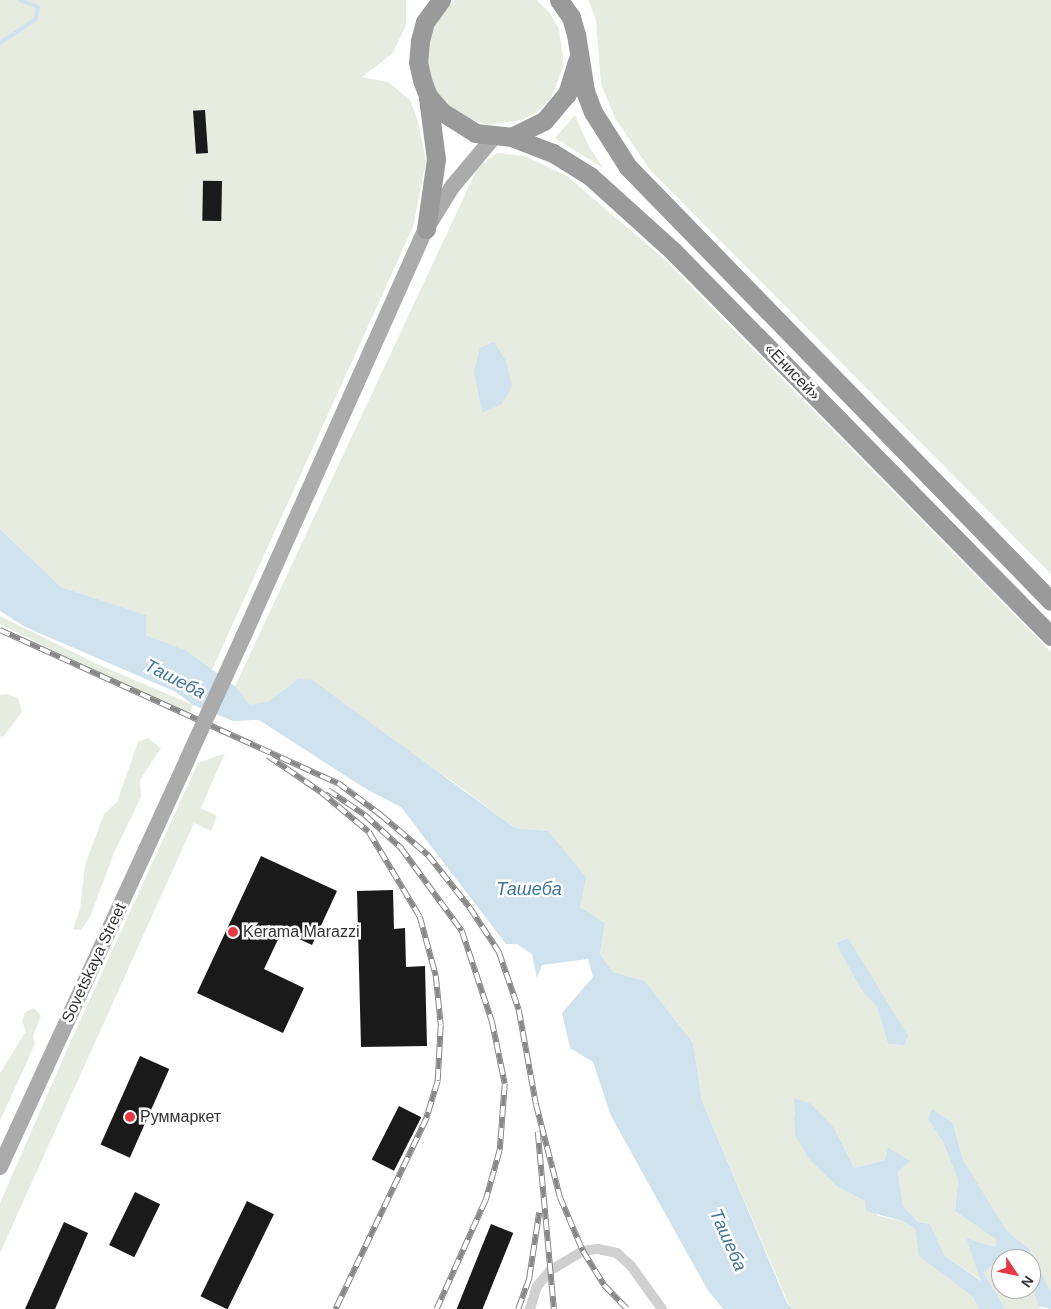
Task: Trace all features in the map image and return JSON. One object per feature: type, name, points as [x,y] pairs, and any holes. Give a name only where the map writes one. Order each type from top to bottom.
[{"type":"highway","name":"«Енисей»","points":[[422,0],[425,22],[418,62],[428,96],[453,122],[475,133],[502,137],[553,152],[590,176],[673,251],[1051,636]]},
{"type":"highway","name":"«Енисей»","points":[[425,22],[441,0]]},
{"type":"highway","name":"«Енисей»","points":[[559,0],[571,17],[585,91],[593,112],[628,167],[1051,601]]},
{"type":"highway","name":"«Енисей»","points":[[502,137],[529,131],[556,109],[575,76],[579,53]]},
{"type":"highway","points":[[426,229],[436,158],[428,96]]},
{"type":"main road","name":"Sovetskaya Street","points":[[0,1167],[244,635],[426,229],[452,186],[502,137]]},
{"type":"street","points":[[530,1309],[537,1286],[551,1270],[583,1251],[598,1249],[617,1253],[632,1266],[662,1309]]},
{"type":"shaded area","points":[[0,0],[406,0],[406,25],[393,53],[362,77],[388,82],[410,100],[418,121],[426,161],[413,227],[211,672],[185,650],[146,635],[146,615],[61,587],[0,529]]},
{"type":"shaded area","points":[[455,0],[537,0],[550,13],[559,29],[564,65],[551,98],[538,111],[522,120],[487,125],[453,112],[440,99],[427,66],[426,48],[440,14]]},
{"type":"shaded area","points":[[588,0],[1051,0],[1051,574],[650,170],[615,118],[601,84],[596,20]]},
{"type":"shaded area","points":[[575,115],[588,145],[603,168],[555,138]]},
{"type":"shaded area","points":[[497,153],[525,156],[567,176],[664,259],[1051,652],[1051,1292],[1041,1272],[1041,1249],[1029,1249],[1006,1230],[985,1201],[963,1160],[953,1122],[928,1119],[943,1142],[958,1180],[955,1211],[996,1238],[995,1247],[966,1238],[982,1281],[945,1256],[930,1224],[918,1222],[903,1206],[898,1172],[909,1161],[885,1160],[854,1168],[834,1128],[794,1098],[794,1115],[838,1187],[865,1201],[878,1216],[903,1221],[915,1229],[920,1256],[972,1296],[979,1309],[793,1309],[788,1303],[702,1101],[693,1043],[645,981],[613,972],[600,954],[605,923],[580,907],[548,831],[515,828],[455,783],[298,679],[269,701],[250,706],[235,686],[478,167]],"holes":[[[848,938],[904,1045],[888,1044],[877,1007],[836,943]]]},
{"type":"shaded area","points":[[0,616],[97,664],[193,705],[188,717],[0,624]]},
{"type":"shaded area","points":[[6,694],[18,698],[22,712],[3,737],[0,736],[0,695]]},
{"type":"shaded area","points":[[148,738],[161,748],[140,780],[141,797],[114,853],[90,917],[81,930],[73,929],[80,909],[85,865],[104,814],[117,802],[138,742]]},
{"type":"shaded area","points":[[225,753],[201,808],[217,816],[211,831],[194,823],[0,1253],[0,1203],[73,1036],[198,763]]},
{"type":"shaded area","points":[[34,1008],[41,1016],[33,1036],[35,1044],[0,1121],[0,1073],[26,1031],[22,1022],[25,1012]]},
{"type":"shaded area","points":[[991,1266],[991,1285],[984,1273]]},
{"type":"shaded area","points":[[999,1299],[1036,1299],[1038,1306],[1042,1309],[1005,1309]]},
{"type":"water","points":[[494,342],[506,361],[512,386],[502,404],[482,413],[474,372],[480,348]]},
{"type":"water","name":"Ташеба","points":[[0,529],[61,587],[146,615],[146,635],[185,650],[235,686],[250,705],[269,701],[298,679],[312,680],[515,828],[548,831],[586,877],[580,907],[605,923],[600,954],[613,972],[645,981],[693,1043],[702,1101],[787,1303],[793,1309],[723,1309],[707,1289],[611,1116],[593,1062],[570,1048],[562,1013],[593,977],[588,959],[542,965],[537,978],[532,954],[517,944],[506,944],[401,807],[366,789],[259,720],[233,721],[193,705],[176,692],[25,627],[0,611]]},
{"type":"water","points":[[848,938],[908,1036],[904,1045],[888,1044],[877,1007],[861,989],[836,943]]},
{"type":"water","points":[[794,1098],[811,1104],[834,1128],[854,1168],[885,1160],[888,1148],[910,1161],[898,1172],[903,1206],[918,1222],[930,1224],[945,1256],[981,1281],[966,1238],[995,1247],[996,1239],[955,1211],[958,1180],[943,1142],[928,1119],[932,1109],[953,1123],[963,1160],[1006,1230],[1029,1249],[991,1249],[991,1266],[984,1273],[991,1285],[991,1299],[999,1299],[1005,1309],[979,1309],[972,1296],[919,1256],[915,1229],[903,1221],[866,1211],[865,1201],[838,1187],[809,1159],[795,1135]]},
{"type":"water","points":[[1041,1272],[1051,1292],[1051,1309],[1038,1306],[1036,1299],[1041,1299]]},
{"type":"building","points":[[205,110],[208,153],[196,154],[193,111]]},
{"type":"building","points":[[203,181],[222,181],[221,221],[202,221]]},
{"type":"building","points":[[261,856],[337,891],[312,945],[282,931],[264,969],[304,988],[283,1033],[197,993]]},
{"type":"building","points":[[393,890],[394,929],[405,928],[406,967],[425,966],[427,1046],[361,1047],[357,891]]},
{"type":"building","points":[[140,1056],[169,1069],[130,1158],[101,1145]]},
{"type":"building","points":[[399,1106],[421,1117],[394,1171],[372,1159]]},
{"type":"building","points":[[135,1192],[160,1204],[134,1257],[109,1245]]},
{"type":"building","points":[[247,1201],[274,1214],[228,1309],[201,1296]]},
{"type":"building","points":[[64,1222],[88,1233],[55,1309],[25,1309]]},
{"type":"building","points":[[491,1224],[513,1233],[483,1309],[457,1309]]},
{"type":"waterway","points":[[0,43],[36,19],[38,7],[20,0]]},
{"type":"railway","points":[[0,630],[338,783],[381,815],[428,855],[470,908],[499,952],[519,1010],[536,1104],[560,1197],[583,1251],[604,1285],[627,1309]]},
{"type":"railway","points":[[268,756],[321,792],[369,832],[420,917],[436,976],[441,1025],[438,1081],[427,1118],[336,1309]]},
{"type":"railway","points":[[328,790],[365,815],[401,848],[462,931],[492,1021],[505,1084],[500,1150],[486,1200],[437,1309]]},
{"type":"railway","points":[[538,1132],[554,1309]]},
{"type":"railway","points":[[518,1309],[529,1278],[539,1213]]},
{"type":"place","name":"Kerama Marazzi","points":[[233,932]]},
{"type":"place","name":"Руммаркет","points":[[130,1117]]}]
